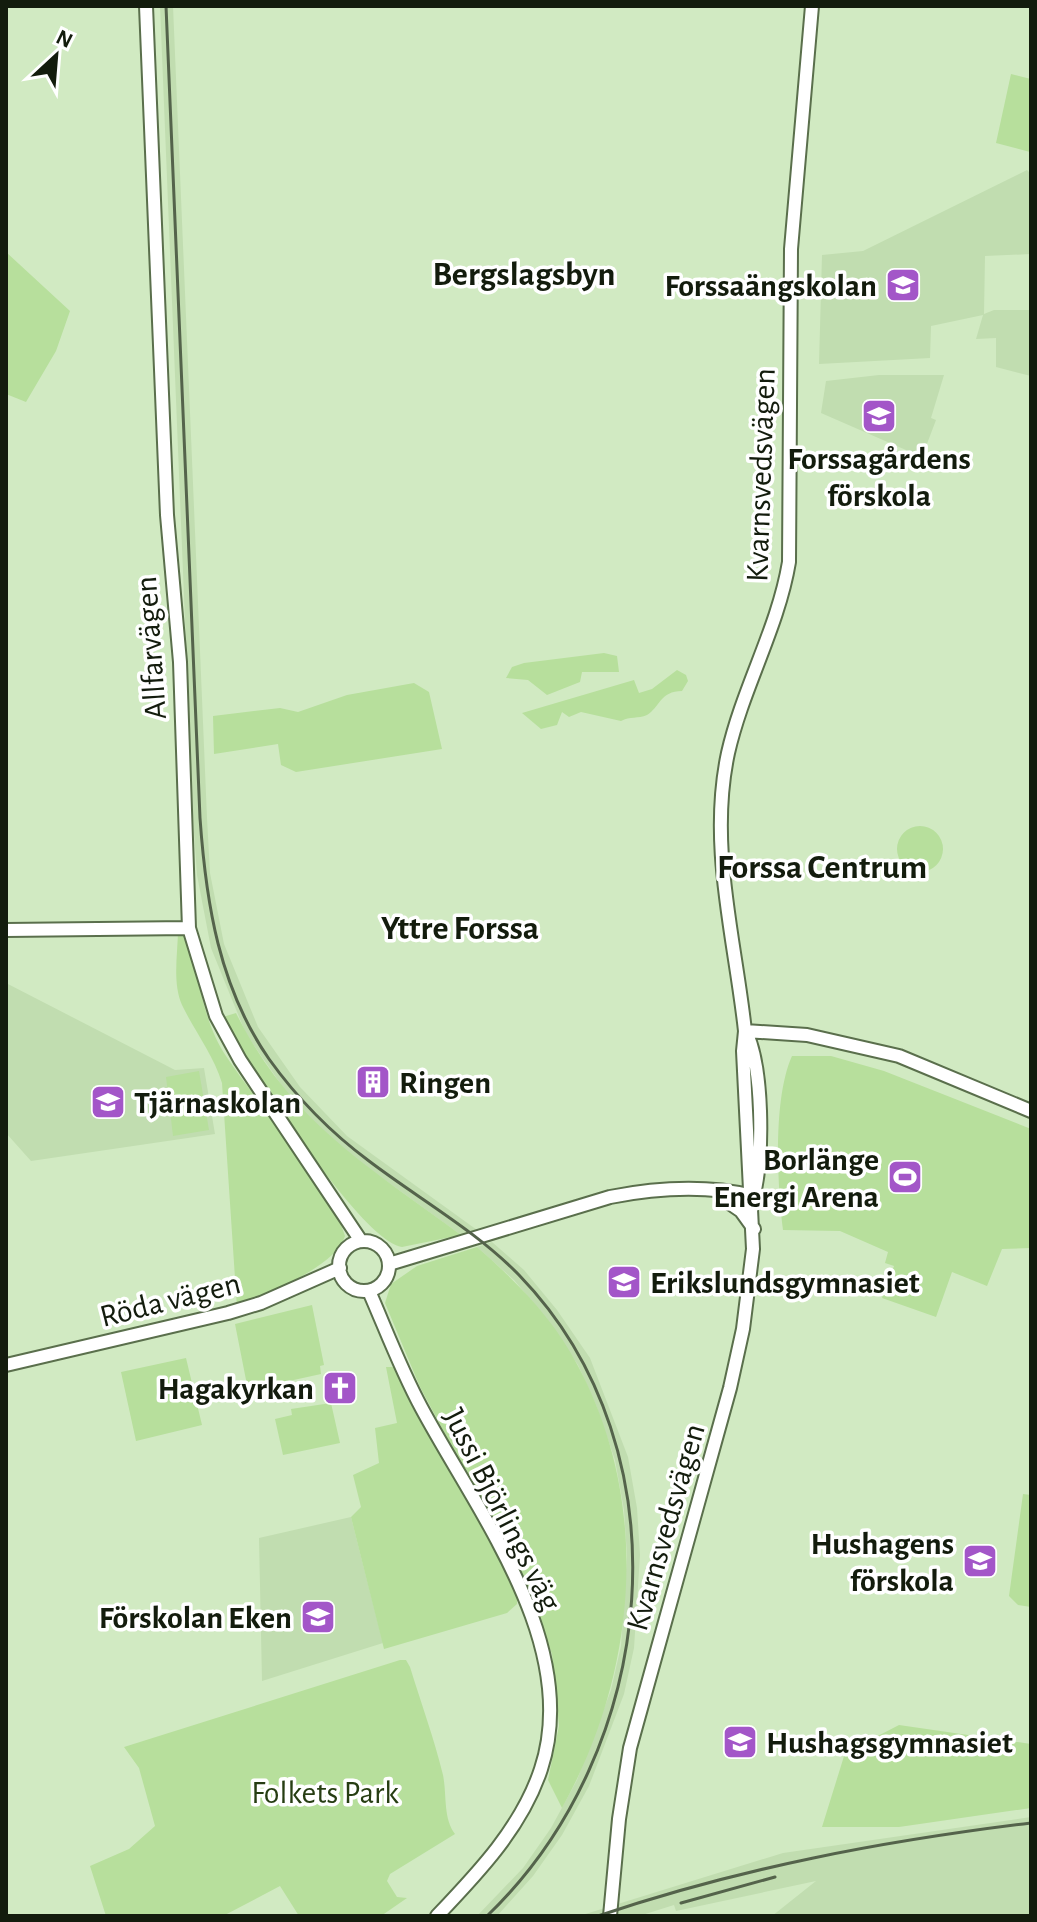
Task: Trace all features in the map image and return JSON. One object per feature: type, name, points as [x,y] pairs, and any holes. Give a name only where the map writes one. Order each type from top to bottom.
[{"type":"street","name":"Allfarvägen","points":[[146,6],[167,515],[180,662],[189,928],[216,1016],[240,1060],[361,1241]]},
{"type":"street","name":"Kvarnsvedsvägen","points":[[610,1916],[630,1748],[730,1388],[748,1298],[754,1229],[748,1167],[745,1031],[724,885],[721,811],[729,749],[778,611],[789,562],[791,249],[812,6]]},
{"type":"street","points":[[6,930],[189,928]]},
{"type":"street","points":[[745,1031],[807,1035],[899,1056],[1031,1111]]},
{"type":"street","name":"Kvarnsvedsvägen","points":[[745,1031],[756,1067],[759,1168],[753,1196]]},
{"type":"street","points":[[726,1194],[745,1176],[748,1167]]},
{"type":"street","points":[[389,1264],[610,1197],[671,1189],[753,1196]]},
{"type":"street","points":[[726,1194],[754,1229]]},
{"type":"street","points":[[361,1241],[382,1248],[389,1264],[388,1274],[369,1291],[356,1290],[342,1279],[340,1268],[343,1252],[361,1241]]},
{"type":"street","name":"Röda vägen","points":[[6,1365],[228,1313],[261,1303],[340,1268]]},
{"type":"street","name":"Jussi Björlings väg","points":[[369,1291],[420,1406],[525,1600],[545,1657],[552,1702],[542,1767],[526,1803],[495,1852],[437,1916]]},
{"type":"street","name":"Kvarnsvedsvägen","points":[[615,1870],[618,1916]]},
{"type":"shaded area","points":[[160,6],[173,6],[207,818],[210,873],[224,944],[258,1027],[300,1087],[347,1136],[477,1230],[461,1235],[338,1146],[289,1096],[246,1034],[211,948],[197,875],[193,818]]},
{"type":"shaded area","name":"Forssaängskolan","points":[[1027,170],[1031,174],[1031,254],[985,256],[984,314],[994,310],[1031,310],[1031,376],[996,367],[996,338],[976,339],[983,315],[931,326],[930,358],[819,364],[822,255],[863,251]]},
{"type":"shaded area","name":"Forssagårdens förskola","points":[[879,375],[944,375],[931,418],[936,420],[922,457],[821,413],[826,381]]},
{"type":"shaded area","name":"Tjärnaskolan","points":[[6,983],[175,1070],[204,1068],[215,1134],[31,1161],[6,1133]]},
{"type":"shaded area","points":[[492,1242],[524,1270],[557,1310],[590,1358],[628,1457],[637,1508],[640,1555],[634,1648],[624,1694],[589,1786],[562,1835],[533,1876],[497,1916],[477,1916],[523,1868],[551,1828],[577,1780],[611,1690],[621,1646],[627,1555],[624,1510],[615,1460],[596,1405],[578,1365],[546,1318],[514,1280],[477,1247]]},
{"type":"shaded area","name":"Förskolan Eken","points":[[351,1517],[383,1643],[262,1681],[259,1538]]},
{"type":"shaded area","points":[[1031,1817],[1031,1916],[772,1916],[816,1881],[676,1911],[674,1905],[639,1916],[579,1916],[783,1853]]},
{"type":"green space","points":[[1011,74],[1031,79],[1030,152],[996,143]]},
{"type":"green space","points":[[6,252],[70,311],[56,351],[26,402],[6,394]]},
{"type":"green space","points":[[604,653],[617,656],[619,672],[582,672],[580,682],[547,695],[528,680],[506,678],[512,667],[524,663]]},
{"type":"green space","points":[[677,670],[686,675],[688,681],[682,691],[665,696],[644,716],[621,721],[581,712],[569,717],[562,712],[557,725],[541,729],[522,713],[634,680],[639,693],[652,689]]},
{"type":"green space","points":[[414,683],[429,692],[442,749],[296,772],[281,765],[278,744],[214,754],[213,716],[280,708],[298,712],[347,695]]},
{"type":"green space","points":[[920,826],[936,833],[943,849],[936,865],[920,872],[904,865],[897,849],[904,833]]},
{"type":"green space","points":[[178,929],[189,933],[202,997],[218,1043],[309,1168],[324,1191],[345,1236],[339,1247],[314,1269],[237,1308],[222,1083],[179,996],[176,977]]},
{"type":"green space","points":[[236,1013],[281,1084],[307,1113],[363,1163],[461,1235],[402,1247],[383,1237],[360,1215],[305,1146],[254,1070],[223,1017]]},
{"type":"green space","name":"Borlänge Energi Arena","points":[[792,1056],[831,1056],[884,1071],[1031,1129],[1031,1248],[1002,1249],[987,1286],[952,1272],[936,1317],[882,1298],[894,1266],[885,1263],[888,1252],[840,1231],[783,1230],[778,1165],[779,1117]]},
{"type":"green space","points":[[199,1071],[209,1130],[173,1136],[166,1077]]},
{"type":"green space","points":[[477,1247],[506,1273],[558,1332],[578,1366],[602,1419],[617,1475],[625,1531],[626,1588],[620,1645],[607,1702],[587,1756],[562,1808],[548,1780],[559,1726],[552,1654],[526,1586],[420,1387],[385,1303],[391,1284],[417,1266]]},
{"type":"green space","points":[[312,1305],[324,1365],[320,1366],[321,1374],[248,1390],[235,1324]]},
{"type":"green space","points":[[186,1358],[202,1425],[136,1441],[121,1372]]},
{"type":"green space","points":[[386,1367],[397,1367],[517,1584],[517,1604],[507,1613],[384,1649],[351,1517],[361,1507],[353,1475],[379,1463],[375,1428],[397,1423]]},
{"type":"green space","points":[[331,1403],[340,1443],[283,1455],[275,1419],[292,1415],[291,1409]]},
{"type":"green space","points":[[1023,1494],[1031,1495],[1031,1607],[1018,1605],[1009,1596]]},
{"type":"green space","name":"Folkets Park","points":[[406,1660],[410,1667],[432,1734],[443,1775],[449,1821],[455,1834],[390,1874],[387,1881],[397,1897],[407,1898],[381,1916],[299,1916],[280,1886],[223,1916],[106,1916],[90,1866],[129,1849],[155,1826],[139,1768],[124,1747]]},
{"type":"green space","points":[[899,1725],[1031,1744],[1031,1808],[899,1827],[822,1827],[845,1753]]},
{"type":"railway","points":[[166,6],[200,818],[211,913],[227,974],[252,1031],[269,1059],[303,1101],[355,1150],[502,1259],[519,1275],[574,1347],[610,1427],[629,1512],[632,1600],[618,1687],[589,1771],[545,1848],[487,1916]]},
{"type":"railway","points":[[598,1916],[705,1884],[812,1858],[921,1838],[1031,1823]]},
{"type":"railway","points":[[681,1903],[775,1877]]},
{"type":"place","name":"Forssaängskolan","points":[[903,285]]},
{"type":"place","name":"Forssagårdens förskola","points":[[879,416]]},
{"type":"place","name":"Ringen","points":[[373,1082]]},
{"type":"place","name":"Tjärnaskolan","points":[[108,1102]]},
{"type":"place","name":"Borlänge Energi Arena","points":[[905,1177]]},
{"type":"place","name":"Erikslundsgymnasiet","points":[[624,1282]]},
{"type":"place","name":"Hagakyrkan","points":[[340,1388]]},
{"type":"place","name":"Hushagens förskola","points":[[980,1561]]},
{"type":"place","name":"Förskolan Eken","points":[[318,1617]]},
{"type":"place","name":"Hushagsgymnasiet","points":[[740,1742]]},
{"type":"district","name":"Bergslagsbyn","points":[[524,273]]},
{"type":"district","name":"Forssa Centrum","points":[[822,866]]},
{"type":"district","name":"Yttre Forssa","points":[[460,927]]}]
